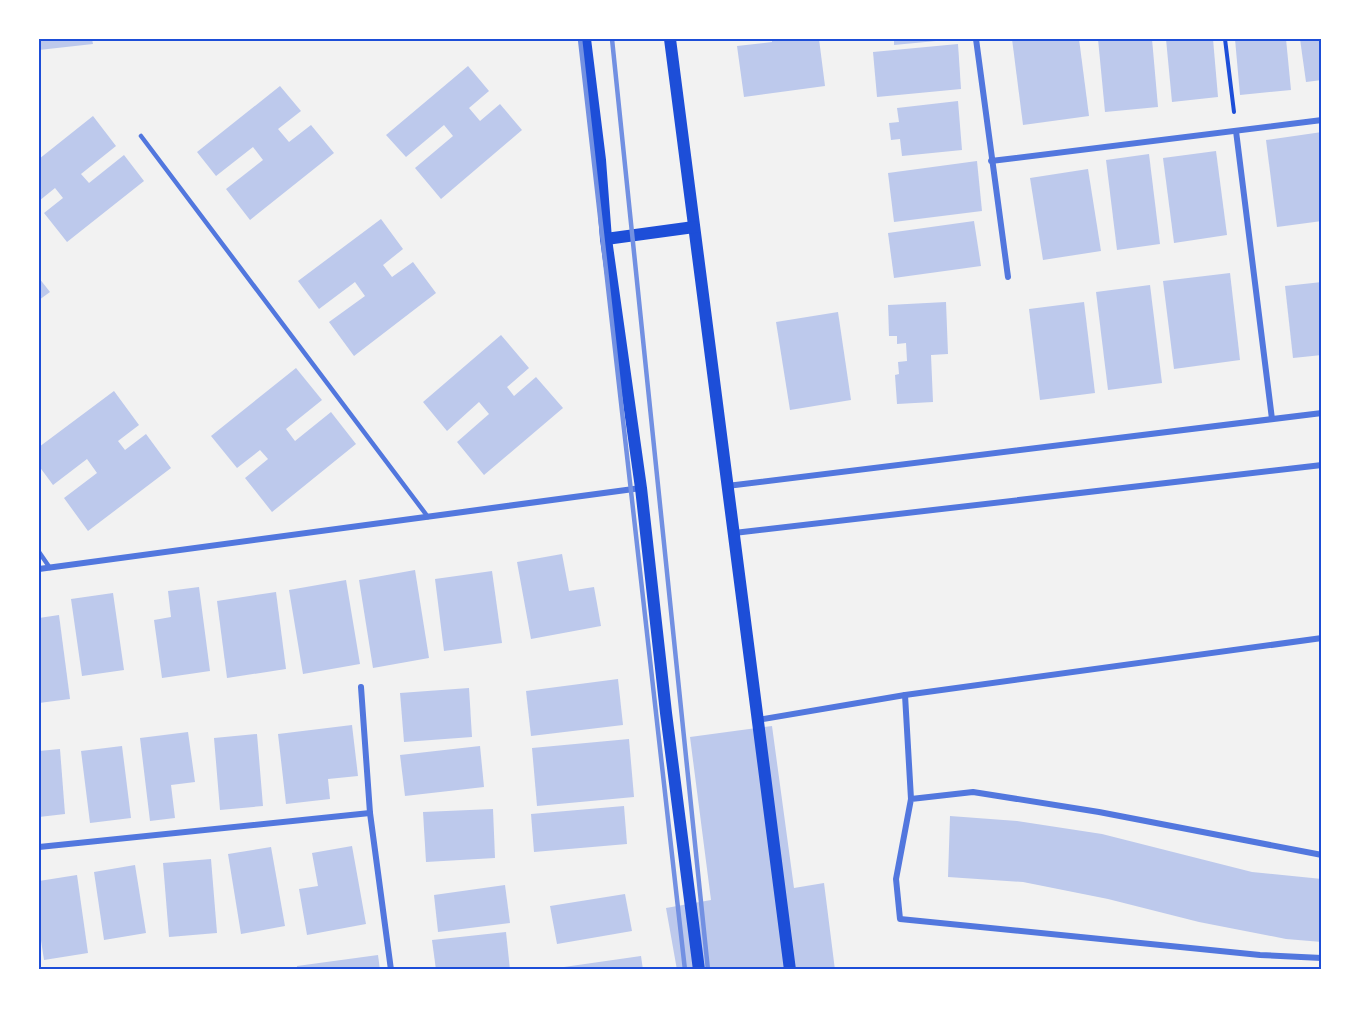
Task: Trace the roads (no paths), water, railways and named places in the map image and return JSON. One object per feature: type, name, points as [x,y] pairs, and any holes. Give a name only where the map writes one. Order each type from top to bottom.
[{"type":"main road","points":[[585,39],[600,160],[606,239],[641,488],[666,713],[699,970]]},
{"type":"main road","points":[[670,39],[789,970]]},
{"type":"main road","points":[[606,239],[694,227]]},
{"type":"street","points":[[976,39],[1008,277]]},
{"type":"street","points":[[991,161],[1322,120]]},
{"type":"street","points":[[1236,131],[1272,419]]},
{"type":"street","points":[[726,487],[1322,413]]},
{"type":"street","points":[[734,533],[1322,465]]},
{"type":"street","points":[[39,569],[641,488]]},
{"type":"street","points":[[758,720],[905,695],[1322,638]]},
{"type":"street","points":[[361,687],[370,813],[391,970]]},
{"type":"street","points":[[905,695],[911,799],[896,879],[900,919],[1260,955],[1322,958]]},
{"type":"street","points":[[911,799],[973,792],[1099,812],[1322,855]]},
{"type":"street","points":[[39,847],[370,813]]},
{"type":"lane","points":[[141,136],[428,517]]},
{"type":"lane","points":[[39,552],[50,568]]},
{"type":"railway","points":[[580,39],[685,970]]},
{"type":"railway","points":[[612,39],[708,970]]}]
